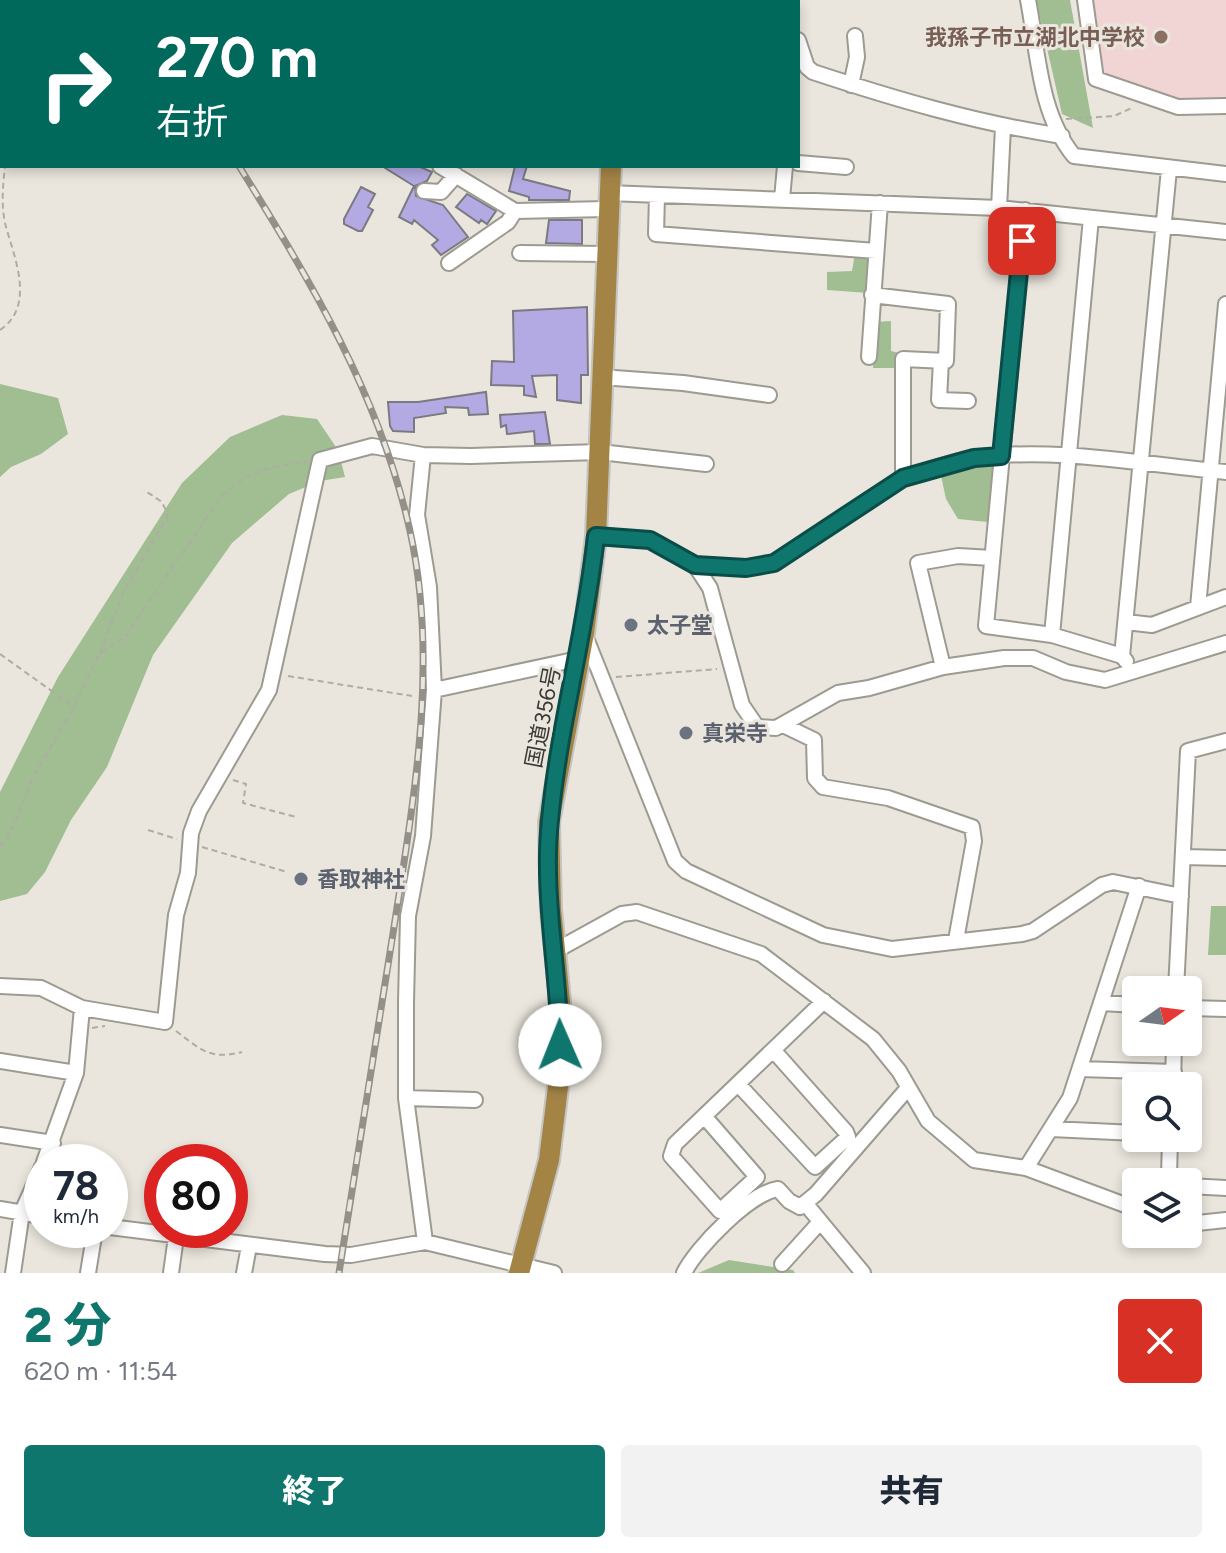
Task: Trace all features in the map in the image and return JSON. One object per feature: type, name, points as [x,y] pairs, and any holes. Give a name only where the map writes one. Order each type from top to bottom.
[{"type":"highway","name":"国道356号","points":[[520,1269],[555,1124],[560,1045],[549,822],[584,633],[596,536],[611,168]]},
{"type":"street","points":[[1028,0],[1040,59],[1041,84],[1062,136],[1074,156],[1082,160],[1226,174]]},
{"type":"street","points":[[1085,0],[1096,79],[1149,100],[1178,107],[1226,106]]},
{"type":"street","points":[[851,85],[857,57],[855,36]]},
{"type":"street","points":[[803,70],[1003,127],[1062,136]]},
{"type":"street","points":[[999,208],[1003,127]]},
{"type":"street","points":[[800,163],[846,167]]},
{"type":"street","points":[[444,168],[515,211],[657,195],[999,208],[1226,232]]},
{"type":"street","points":[[782,199],[785,168]]},
{"type":"street","points":[[1122,656],[1138,464],[1169,169]]},
{"type":"street","points":[[424,191],[441,192],[456,175]]},
{"type":"street","points":[[657,195],[656,234],[876,251]]},
{"type":"street","points":[[869,357],[880,203]]},
{"type":"street","points":[[1025,210],[986,626],[1052,635],[1122,656],[1134,671]]},
{"type":"street","points":[[449,263],[508,222],[515,211]]},
{"type":"street","points":[[1052,635],[1091,218]]},
{"type":"street","points":[[520,253],[605,254]]},
{"type":"street","points":[[872,295],[948,304],[946,361],[903,359],[903,478]]},
{"type":"street","points":[[1198,607],[1208,470],[1226,304]]},
{"type":"street","points":[[941,360],[939,400],[968,401]]},
{"type":"street","points":[[601,377],[683,383],[769,395]]},
{"type":"street","points":[[0,986],[41,988],[82,1008],[165,1022],[176,915],[188,873],[189,843],[199,811],[269,690],[275,673],[320,460],[372,446],[423,455],[600,452],[706,464]]},
{"type":"street","points":[[423,455],[417,515],[429,587],[434,690],[423,836],[408,916],[406,1098],[425,1242]]},
{"type":"street","points":[[596,536],[650,540],[695,565],[746,568],[774,563],[903,478],[974,458],[1069,457],[1226,472]]},
{"type":"street","points":[[943,667],[918,563],[958,556],[992,558]]},
{"type":"street","points":[[695,565],[710,588],[731,667],[749,720],[757,727],[783,725],[838,693],[943,667],[1033,658],[1089,679],[1105,680],[1226,643]]},
{"type":"street","points":[[1126,622],[1152,625],[1226,597]]},
{"type":"street","points":[[584,633],[675,861],[686,871],[823,935],[892,949],[1033,931],[1102,885],[1119,881],[1181,896]]},
{"type":"street","points":[[434,690],[578,659]]},
{"type":"street","points":[[783,725],[814,740],[815,778],[823,787],[888,798],[972,827],[974,841],[956,940]]},
{"type":"street","points":[[1177,976],[1188,751],[1226,741]]},
{"type":"street","points":[[1183,857],[1226,858]]},
{"type":"street","points":[[1026,1168],[1070,1098],[1139,886]]},
{"type":"street","points":[[555,951],[622,914],[637,912],[761,954],[873,1039],[928,1121],[974,1160],[1026,1168],[1122,1204]]},
{"type":"street","points":[[704,1116],[757,1177],[720,1211],[671,1156],[675,1144],[704,1116],[738,1084],[774,1051],[824,1001]]},
{"type":"street","points":[[1101,1003],[1122,1004]]},
{"type":"street","points":[[0,1135],[53,1143],[76,1073],[82,1008]]},
{"type":"street","points":[[1202,1008],[1226,1009]]},
{"type":"street","points":[[738,1084],[815,1167],[848,1137],[774,1051]]},
{"type":"street","points":[[0,1061],[76,1073]]},
{"type":"street","points":[[1080,1069],[1122,1074]]},
{"type":"street","points":[[684,1273],[723,1226],[768,1190],[778,1189],[800,1207],[805,1203],[908,1088]]},
{"type":"street","points":[[406,1098],[475,1100]]},
{"type":"street","points":[[1051,1129],[1122,1132]]},
{"type":"street","points":[[1202,1187],[1226,1188]]},
{"type":"street","points":[[805,1203],[863,1273]]},
{"type":"street","points":[[13,1273],[24,1208]]},
{"type":"street","points":[[0,1209],[22,1212]]},
{"type":"street","points":[[1202,1223],[1226,1220]]},
{"type":"street","points":[[782,1264],[820,1222]]},
{"type":"street","points":[[244,1273],[249,1246],[351,1255],[425,1242],[520,1269],[554,1273]]},
{"type":"street","points":[[88,1273],[92,1248]]},
{"type":"street","points":[[171,1273],[174,1248]]},
{"type":"path","points":[[1055,119],[1114,116],[1149,100]]},
{"type":"path","points":[[0,330],[14,312],[20,269],[5,225],[2,201],[5,168]]},
{"type":"path","points":[[99,654],[124,638],[220,498],[238,479],[264,469],[320,460]]},
{"type":"path","points":[[0,847],[11,832],[33,777],[74,707],[123,593],[168,515],[162,502],[144,490]]},
{"type":"path","points":[[0,654],[74,707]]},
{"type":"path","points":[[603,678],[731,667]]},
{"type":"path","points":[[275,673],[412,696]]},
{"type":"path","points":[[220,776],[246,784],[243,803],[296,817]]},
{"type":"path","points":[[148,830],[287,872]]},
{"type":"path","points":[[165,1022],[202,1051],[222,1057],[242,1052]]},
{"type":"shaded area","name":"我孫子市立湖北中学校","points":[[1090,0],[1226,0],[1226,101],[1199,103],[1168,98],[1100,75]]},
{"type":"green space","points":[[1036,0],[1070,0],[1093,128],[1062,114]]},
{"type":"green space","points":[[855,253],[871,254],[868,293],[827,290],[827,272],[852,271]]},
{"type":"green space","points":[[891,321],[891,351],[899,353],[898,368],[873,368],[875,322]]},
{"type":"green space","points":[[0,384],[58,398],[68,434],[41,454],[11,467],[0,477]]},
{"type":"green space","points":[[282,415],[317,419],[338,450],[345,477],[320,481],[289,494],[232,543],[153,655],[107,767],[71,820],[45,872],[27,894],[0,901],[0,792],[58,677],[182,483],[230,437]]},
{"type":"green space","points":[[995,460],[988,522],[958,519],[946,499],[940,471]]},
{"type":"green space","points":[[1211,906],[1226,906],[1226,955],[1208,955]]},
{"type":"green space","points":[[729,1260],[793,1270],[795,1273],[698,1273]]},
{"type":"building","points":[[385,168],[423,168],[432,172],[427,181],[415,186],[416,196],[443,205],[468,237],[441,255],[432,245],[438,240],[414,220],[412,224],[399,217],[414,186]]},
{"type":"building","points":[[515,168],[526,168],[523,179],[570,191],[569,200],[529,200],[529,197],[509,191]]},
{"type":"building","points":[[361,187],[375,194],[368,207],[373,210],[362,231],[358,231],[344,224],[344,219]]},
{"type":"building","points":[[467,194],[496,211],[487,224],[481,220],[479,223],[456,207]]},
{"type":"building","points":[[549,220],[582,220],[582,244],[546,243]]},
{"type":"building","points":[[587,307],[588,375],[581,375],[581,403],[557,400],[557,375],[532,376],[536,397],[524,395],[524,386],[491,385],[492,361],[514,362],[513,311]]},
{"type":"building","points":[[486,392],[488,414],[469,415],[468,408],[445,407],[446,413],[414,418],[414,432],[393,431],[390,426],[388,402],[418,402]]},
{"type":"building","points":[[545,412],[550,444],[535,444],[534,431],[507,434],[506,425],[501,427],[500,415]]},
{"type":"railway","points":[[240,168],[317,297],[381,433],[410,531],[423,630],[423,680],[415,779],[339,1273]]},
{"type":"place","name":"我孫子市立湖北中学校","points":[[1161,37]]},
{"type":"place","name":"太子堂","points":[[631,625]]},
{"type":"place","name":"真栄寺","points":[[686,733]]},
{"type":"place","name":"香取神社","points":[[301,879]]},
{"type":"route","points":[[560,1045],[560,1001],[549,877],[549,822],[584,633],[596,536],[650,540],[695,565],[746,568],[774,563],[903,478],[955,462],[1001,456],[1022,241]]}]
